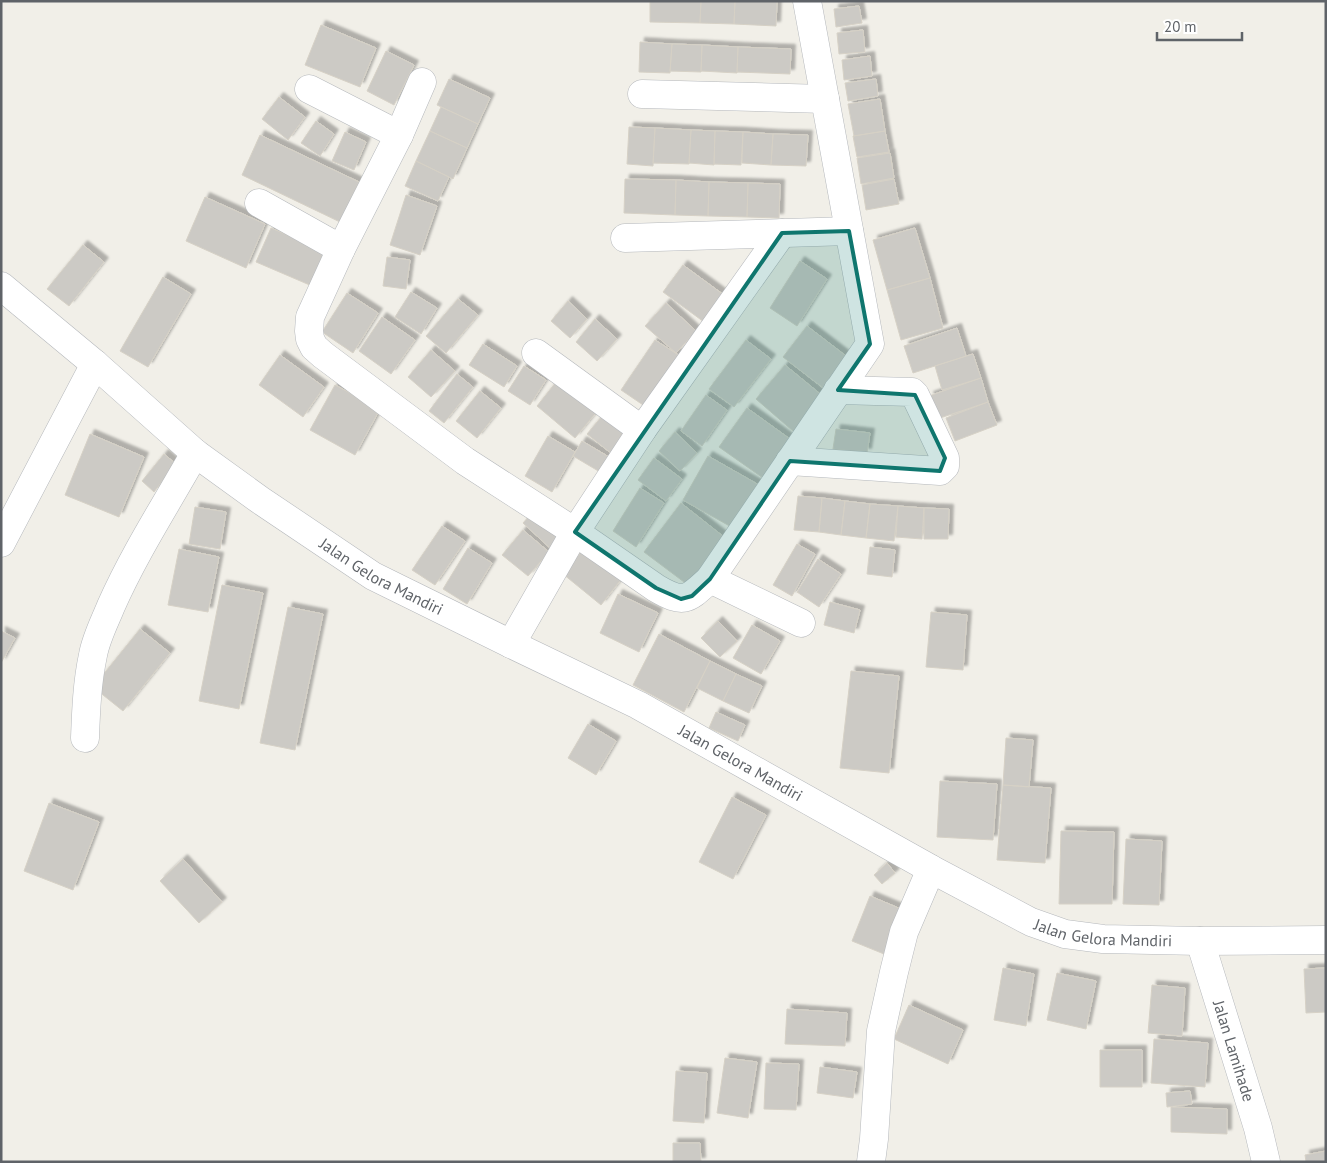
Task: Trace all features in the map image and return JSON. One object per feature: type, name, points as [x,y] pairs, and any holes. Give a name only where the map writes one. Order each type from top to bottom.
[{"type":"street","points":[[422,82],[399,135],[310,317],[308,331],[314,347],[323,356],[466,461],[670,596],[681,599],[692,596],[710,578],[870,344],[807,1]]},
{"type":"street","points":[[310,89],[399,135]]},
{"type":"street","points":[[642,94],[825,99]]},
{"type":"street","points":[[259,203],[342,249]]},
{"type":"street","points":[[625,238],[849,231]]},
{"type":"street","points":[[511,644],[574,532],[642,430],[782,233]]},
{"type":"street","name":"Jalan Gelora Mandiri","points":[[1,286],[95,364],[195,453],[260,500],[373,576],[638,705],[931,869],[1031,922],[1065,934],[1103,939],[1200,941],[1326,940]]},
{"type":"street","points":[[536,352],[642,430]]},
{"type":"street","points":[[4,529],[95,364]]},
{"type":"street","points":[[790,461],[940,471],[944,466],[945,458],[915,394],[912,392],[838,390]]},
{"type":"street","points":[[85,738],[87,690],[93,654],[104,623],[137,554],[195,453]]},
{"type":"street","points":[[710,578],[801,623]]},
{"type":"street","points":[[870,1162],[874,1139],[881,1031],[904,932],[931,869]]},
{"type":"street","name":"Jalan Lamihade","points":[[1200,941],[1258,1128],[1266,1162]]},
{"type":"highlighted area","points":[[849,231],[870,344],[838,390],[915,395],[945,458],[940,471],[790,461],[710,579],[692,596],[681,599],[656,588],[575,532],[782,233]]},
{"type":"building","points":[[650,1],[701,1],[700,23],[650,22]]},
{"type":"building","points":[[701,1],[735,1],[734,24],[700,23]]},
{"type":"building","points":[[735,1],[777,1],[776,26],[734,24]]},
{"type":"building","points":[[859,6],[862,23],[836,27],[834,9]]},
{"type":"building","points":[[321,25],[376,48],[360,87],[305,65]]},
{"type":"building","points":[[863,30],[865,52],[839,54],[837,33]]},
{"type":"building","points":[[640,42],[672,44],[670,73],[639,72]]},
{"type":"building","points":[[672,44],[702,45],[701,72],[670,71]]},
{"type":"building","points":[[702,45],[738,47],[737,73],[701,71]]},
{"type":"building","points":[[738,47],[791,49],[790,74],[737,72]]},
{"type":"building","points":[[386,51],[414,65],[394,105],[367,91]]},
{"type":"building","points":[[870,56],[872,76],[844,80],[842,60]]},
{"type":"building","points":[[449,79],[490,98],[478,124],[437,105]]},
{"type":"building","points":[[876,79],[878,96],[848,101],[845,83]]},
{"type":"building","points":[[279,97],[305,117],[288,140],[262,119]]},
{"type":"building","points":[[880,99],[885,131],[854,136],[848,104]]},
{"type":"building","points":[[441,107],[478,124],[467,148],[430,131]]},
{"type":"building","points":[[316,121],[334,134],[320,156],[301,143]]},
{"type":"building","points":[[629,127],[655,128],[653,166],[627,164]]},
{"type":"building","points":[[655,128],[691,130],[689,164],[653,163]]},
{"type":"building","points":[[691,130],[715,131],[714,165],[689,163]]},
{"type":"building","points":[[430,131],[467,148],[453,179],[416,161]]},
{"type":"building","points":[[715,131],[743,132],[741,165],[714,164]]},
{"type":"building","points":[[885,131],[889,152],[857,157],[853,136]]},
{"type":"building","points":[[345,132],[366,142],[354,170],[332,161]]},
{"type":"building","points":[[743,132],[773,134],[771,165],[742,163]]},
{"type":"building","points":[[773,134],[808,135],[806,166],[771,165]]},
{"type":"building","points":[[260,135],[359,182],[340,222],[242,175]]},
{"type":"building","points":[[890,153],[894,178],[861,184],[857,158]]},
{"type":"building","points":[[416,161],[449,177],[438,201],[405,186]]},
{"type":"building","points":[[625,179],[676,180],[675,215],[624,213]]},
{"type":"building","points":[[894,179],[899,204],[866,210],[862,185]]},
{"type":"building","points":[[676,180],[709,182],[708,216],[675,215]]},
{"type":"building","points":[[709,182],[748,183],[747,217],[708,216]]},
{"type":"building","points":[[748,183],[780,184],[779,218],[747,217]]},
{"type":"building","points":[[406,195],[437,206],[420,255],[390,245]]},
{"type":"building","points":[[205,197],[265,224],[246,268],[186,241]]},
{"type":"building","points":[[271,228],[327,252],[312,286],[256,262]]},
{"type":"building","points":[[915,228],[930,278],[887,290],[873,240]]},
{"type":"building","points":[[83,245],[104,262],[69,306],[47,289]]},
{"type":"building","points":[[387,257],[410,260],[406,289],[383,286]]},
{"type":"building","points":[[800,261],[827,279],[797,326],[770,308]]},
{"type":"building","points":[[683,265],[724,295],[704,322],[663,292]]},
{"type":"building","points":[[163,277],[191,294],[148,367],[120,351]]},
{"type":"building","points":[[930,278],[943,328],[901,340],[887,290]]},
{"type":"building","points":[[411,292],[437,308],[421,334],[395,317]]},
{"type":"building","points":[[347,293],[378,313],[353,353],[322,332]]},
{"type":"building","points":[[458,299],[478,315],[446,353],[426,336]]},
{"type":"building","points":[[568,301],[587,319],[570,338],[551,321]]},
{"type":"building","points":[[666,303],[696,331],[676,353],[645,326]]},
{"type":"building","points":[[382,317],[415,340],[391,374],[359,351]]},
{"type":"building","points":[[595,319],[617,339],[597,361],[576,342]]},
{"type":"building","points":[[807,326],[850,359],[826,390],[783,357]]},
{"type":"building","points":[[957,328],[966,356],[913,373],[904,346]]},
{"type":"building","points":[[655,340],[680,356],[646,407],[621,390]]},
{"type":"building","points":[[746,340],[771,359],[734,407],[709,389]]},
{"type":"building","points":[[483,344],[517,366],[504,387],[469,365]]},
{"type":"building","points":[[431,350],[455,371],[431,397],[408,377]]},
{"type":"building","points":[[973,354],[981,378],[942,390],[935,366]]},
{"type":"building","points":[[280,355],[324,387],[303,417],[259,385]]},
{"type":"building","points":[[785,365],[824,397],[794,432],[756,399]]},
{"type":"building","points":[[524,366],[546,380],[530,405],[508,391]]},
{"type":"building","points":[[457,374],[473,387],[444,423],[429,411]]},
{"type":"building","points":[[560,377],[599,409],[575,438],[537,406]]},
{"type":"building","points":[[981,378],[988,402],[937,419],[929,396]]},
{"type":"building","points":[[335,385],[380,409],[355,455],[310,430]]},
{"type":"building","points":[[480,391],[501,408],[477,438],[456,421]]},
{"type":"building","points":[[706,395],[727,410],[702,446],[681,431]]},
{"type":"building","points":[[988,402],[997,425],[955,441],[946,418]]},
{"type":"building","points":[[747,408],[790,439],[763,478],[719,447]]},
{"type":"building","points":[[607,410],[632,431],[612,454],[587,434]]},
{"type":"building","points":[[836,429],[870,433],[867,453],[833,449]]},
{"type":"building","points":[[675,432],[697,453],[680,471],[659,451]]},
{"type":"building","points":[[90,434],[144,457],[119,517],[65,495]]},
{"type":"building","points":[[548,436],[575,452],[552,492],[525,476]]},
{"type":"building","points":[[582,441],[609,457],[600,472],[573,456]]},
{"type":"building","points":[[164,454],[176,464],[154,492],[142,481]]},
{"type":"building","points":[[708,456],[759,485],[735,529],[683,500]]},
{"type":"building","points":[[654,458],[682,479],[666,501],[638,480]]},
{"type":"building","points":[[640,488],[664,503],[636,547],[613,531]]},
{"type":"building","points":[[798,496],[822,498],[819,532],[794,530]]},
{"type":"building","points":[[822,498],[845,501],[841,535],[819,532]]},
{"type":"building","points":[[845,501],[870,504],[866,538],[841,535]]},
{"type":"building","points":[[681,503],[724,537],[688,585],[644,552]]},
{"type":"building","points":[[870,504],[898,506],[894,541],[866,538]]},
{"type":"building","points":[[898,506],[924,508],[922,539],[896,537]]},
{"type":"building","points":[[195,507],[226,512],[220,549],[189,544]]},
{"type":"building","points":[[924,508],[949,509],[948,539],[924,539]]},
{"type":"building","points":[[535,509],[564,535],[551,549],[523,523]]},
{"type":"building","points":[[442,526],[465,541],[435,585],[412,570]]},
{"type":"building","points":[[523,530],[549,552],[528,576],[502,555]]},
{"type":"building","points":[[797,544],[815,554],[792,596],[773,585]]},
{"type":"building","points":[[586,546],[623,577],[601,605],[563,574]]},
{"type":"building","points":[[870,547],[895,550],[892,577],[867,574]]},
{"type":"building","points":[[468,548],[492,563],[467,604],[443,589]]},
{"type":"building","points":[[179,549],[219,557],[208,612],[168,605]]},
{"type":"building","points":[[818,559],[841,574],[819,607],[797,592]]},
{"type":"building","points":[[222,585],[263,593],[239,709],[199,701]]},
{"type":"building","points":[[618,594],[658,613],[639,652],[600,633]]},
{"type":"building","points":[[830,602],[860,610],[854,633],[824,625]]},
{"type":"building","points":[[288,607],[323,614],[295,750],[260,743]]},
{"type":"building","points":[[931,612],[967,615],[963,670],[926,667]]},
{"type":"building","points":[[718,621],[737,641],[720,657],[701,638]]},
{"type":"building","points":[[752,625],[780,641],[761,674],[733,658]]},
{"type":"building","points":[[140,629],[170,653],[123,711],[93,687]]},
{"type":"building","points":[[1,631],[15,638],[1,663]]},
{"type":"building","points":[[659,634],[710,661],[684,712],[633,685]]},
{"type":"building","points":[[710,661],[736,674],[723,701],[697,688]]},
{"type":"building","points":[[851,671],[899,676],[889,773],[840,768]]},
{"type":"building","points":[[736,674],[762,686],[749,713],[723,701]]},
{"type":"building","points":[[716,712],[745,725],[738,741],[709,728]]},
{"type":"building","points":[[588,724],[616,741],[596,775],[568,758]]},
{"type":"building","points":[[1006,738],[1033,740],[1029,787],[1003,785]]},
{"type":"building","points":[[940,781],[997,784],[993,840],[937,837]]},
{"type":"building","points":[[1003,785],[1051,788],[1045,863],[997,860]]},
{"type":"building","points":[[732,797],[766,815],[733,879],[699,862]]},
{"type":"building","points":[[49,803],[99,822],[73,890],[24,871]]},
{"type":"building","points":[[1061,831],[1114,832],[1112,904],[1059,904]]},
{"type":"building","points":[[1126,839],[1162,841],[1159,905],[1123,904]]},
{"type":"building","points":[[183,859],[222,902],[199,923],[160,881]]},
{"type":"building","points":[[887,863],[895,873],[882,884],[874,875]]},
{"type":"building","points":[[870,896],[901,909],[884,954],[852,941]]},
{"type":"building","points":[[1003,968],[1034,974],[1026,1026],[994,1020]]},
{"type":"building","points":[[1326,968],[1326,1012],[1306,1013],[1304,969]]},
{"type":"building","points":[[1057,973],[1096,981],[1086,1029],[1047,1020]]},
{"type":"building","points":[[1152,985],[1185,988],[1182,1036],[1148,1033]]},
{"type":"building","points":[[909,1005],[963,1030],[948,1064],[894,1039]]},
{"type":"building","points":[[787,1009],[847,1013],[845,1046],[785,1044]]},
{"type":"building","points":[[1154,1039],[1208,1043],[1205,1087],[1151,1083]]},
{"type":"building","points":[[1100,1050],[1142,1050],[1142,1087],[1100,1087]]},
{"type":"building","points":[[725,1058],[757,1062],[748,1118],[717,1113]]},
{"type":"building","points":[[766,1063],[799,1064],[796,1110],[764,1109]]},
{"type":"building","points":[[820,1067],[857,1072],[853,1098],[817,1093]]},
{"type":"building","points":[[676,1071],[707,1073],[704,1123],[673,1121]]},
{"type":"building","points":[[1190,1091],[1192,1104],[1167,1107],[1166,1093]]},
{"type":"building","points":[[1171,1107],[1227,1109],[1227,1134],[1171,1132]]},
{"type":"building","points":[[673,1143],[700,1143],[701,1162],[673,1162]]},
{"type":"building","points":[[1326,1151],[1326,1162],[1306,1162],[1305,1155]]}]
